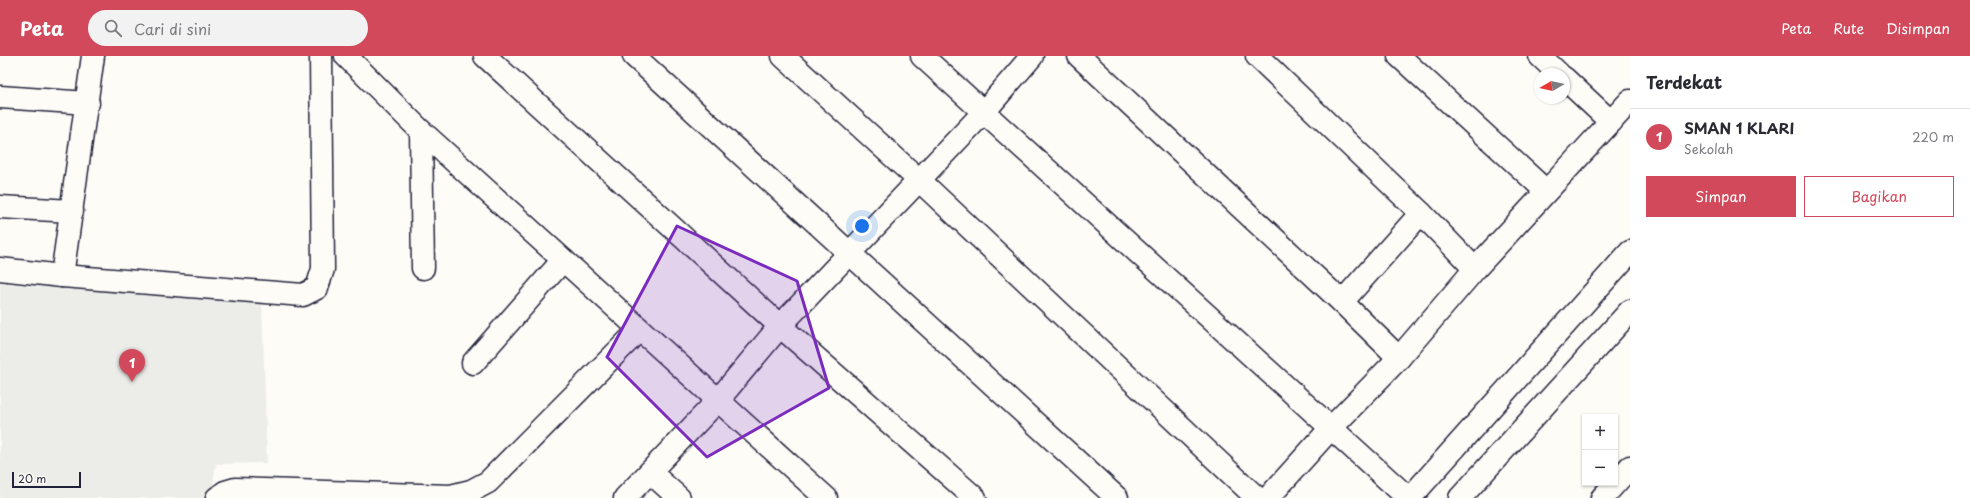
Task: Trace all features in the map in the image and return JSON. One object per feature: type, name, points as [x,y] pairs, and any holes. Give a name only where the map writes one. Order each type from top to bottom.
[{"type":"street","points":[[62,276],[88,103],[93,56]]},
{"type":"street","points":[[0,269],[62,276],[304,295],[317,288],[323,269],[321,56]]},
{"type":"street","points":[[346,56],[421,131],[639,330],[719,399],[826,498]]},
{"type":"street","points":[[485,56],[780,326],[975,498]]},
{"type":"street","points":[[634,56],[1117,498]]},
{"type":"street","points":[[783,56],[919,180],[1258,498]]},
{"type":"street","points":[[922,56],[983,113],[1409,498],[1630,252]]},
{"type":"street","points":[[625,498],[719,399],[780,326],[983,113],[1032,56]]},
{"type":"street","points":[[1079,56],[1342,302],[1399,358]]},
{"type":"street","points":[[1257,56],[1421,213],[1475,268]]},
{"type":"street","points":[[1399,56],[1546,191]]},
{"type":"street","points":[[1540,56],[1553,68]]},
{"type":"street","points":[[1570,84],[1611,122]]},
{"type":"street","points":[[0,97],[88,103]]},
{"type":"street","points":[[1268,498],[1331,428],[1399,358],[1475,268],[1630,102]]},
{"type":"street","points":[[421,131],[423,268]]},
{"type":"street","points":[[0,207],[72,211]]},
{"type":"street","points":[[1342,302],[1421,213]]},
{"type":"street","points":[[472,363],[563,260]]},
{"type":"street","points":[[1460,498],[1630,311]]},
{"type":"street","points":[[217,498],[225,492],[235,489],[452,496],[472,491],[488,482],[639,330]]},
{"type":"street","points":[[1602,498],[1630,466]]},
{"type":"street","points":[[650,472],[679,498]]},
{"type":"highlighted area","points":[[677,226],[797,281],[829,388],[707,457],[607,357]]},
{"type":"shaded area","points":[[0,283],[75,290],[262,301],[267,463],[216,464],[211,498],[0,498]]},
{"type":"place","name":"SMAN 1 KLARI","points":[[132,382]]}]
